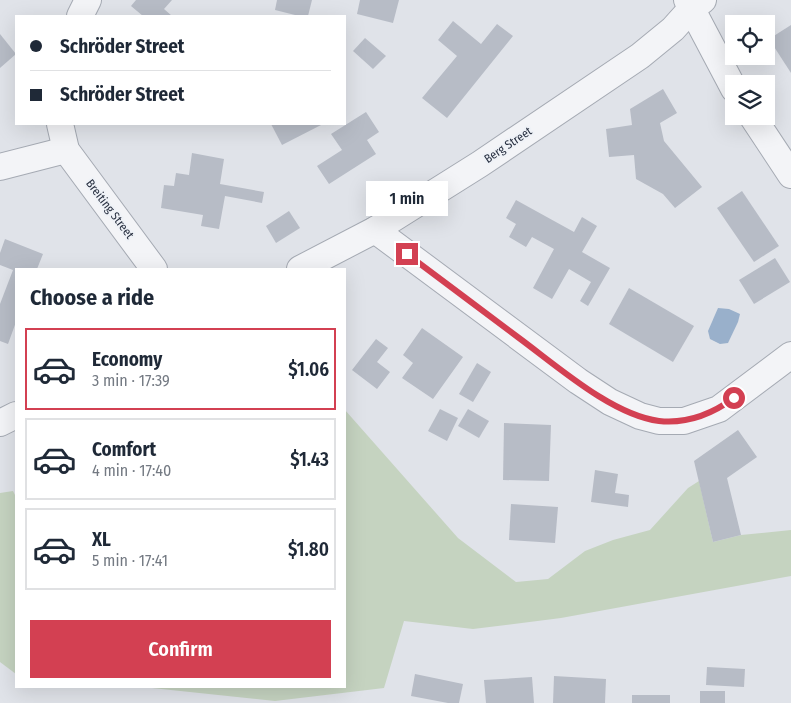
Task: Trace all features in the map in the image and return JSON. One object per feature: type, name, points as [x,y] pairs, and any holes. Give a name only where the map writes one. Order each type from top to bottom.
[{"type":"street","points":[[80,15],[88,0]]},
{"type":"street","points":[[694,3],[727,75]]},
{"type":"street","name":"Berg Street","points":[[302,268],[376,230],[480,164],[640,56],[673,29],[694,3]]},
{"type":"street","name":"Breiting Street","points":[[60,125],[66,150],[153,268]]},
{"type":"street","points":[[758,125],[791,175]]},
{"type":"street","points":[[0,167],[66,150]]},
{"type":"street","points":[[376,230],[578,381],[610,402],[640,416],[659,420],[684,421],[719,409],[791,355]]},
{"type":"street","points":[[0,423],[15,416]]},
{"type":"green space","points":[[346,411],[458,538],[516,582],[548,579],[585,551],[613,540],[650,530],[688,488],[699,481],[713,542],[741,535],[791,530],[791,576],[561,618],[473,629],[404,621],[384,688],[275,701],[152,688],[346,688]]},
{"type":"green space","points":[[13,491],[15,495],[15,673],[0,662],[0,493]]},
{"type":"water","points":[[718,308],[729,309],[740,314],[728,343],[720,344],[710,339],[708,331]]},
{"type":"building","points":[[136,0],[172,0],[164,9],[171,15],[142,15],[131,6]]},
{"type":"building","points":[[277,0],[312,0],[308,15],[295,15],[275,10]]},
{"type":"building","points":[[360,0],[399,0],[393,23],[357,14]]},
{"type":"building","points":[[453,21],[481,44],[497,24],[513,36],[447,118],[422,98],[457,56],[438,40]]},
{"type":"building","points":[[791,25],[791,73],[775,48],[775,35]]},
{"type":"building","points":[[0,34],[15,55],[0,68]]},
{"type":"building","points":[[365,38],[386,56],[373,69],[353,51]]},
{"type":"building","points":[[663,89],[677,113],[660,123],[664,141],[702,187],[675,208],[663,194],[636,179],[634,155],[609,157],[606,129],[632,125],[630,109]]},
{"type":"building","points":[[366,112],[379,132],[367,140],[376,154],[329,184],[317,166],[342,150],[331,134]]},
{"type":"building","points":[[272,125],[321,125],[282,145]]},
{"type":"building","points":[[192,153],[224,159],[220,184],[264,192],[262,203],[225,196],[219,229],[201,226],[203,215],[161,208],[164,185],[174,186],[176,173],[189,175]]},
{"type":"building","points":[[742,191],[779,246],[754,262],[717,208]]},
{"type":"building","points":[[516,200],[574,232],[582,217],[597,226],[582,252],[610,268],[588,306],[580,301],[591,282],[569,269],[552,299],[533,288],[554,249],[532,237],[526,247],[509,237],[516,224],[506,218]]},
{"type":"building","points":[[289,211],[300,228],[276,243],[266,226]]},
{"type":"building","points":[[5,239],[43,254],[37,268],[15,268],[15,325],[8,344],[0,341],[0,304],[13,270],[0,265],[0,253]]},
{"type":"building","points":[[775,258],[790,282],[754,304],[739,280]]},
{"type":"building","points":[[629,288],[694,326],[673,362],[609,324]]},
{"type":"building","points":[[422,328],[463,357],[433,399],[402,378],[413,363],[403,355]]},
{"type":"building","points":[[376,339],[388,348],[377,362],[390,372],[377,389],[352,370]]},
{"type":"building","points":[[477,363],[491,372],[473,402],[459,394]]},
{"type":"building","points":[[440,409],[458,418],[447,441],[428,431]]},
{"type":"building","points":[[468,409],[489,421],[479,438],[458,426]]},
{"type":"building","points":[[504,423],[551,425],[549,481],[503,480]]},
{"type":"building","points":[[738,430],[757,457],[727,478],[741,535],[713,542],[694,461]]},
{"type":"building","points":[[595,470],[618,474],[615,493],[629,495],[628,507],[591,502]]},
{"type":"building","points":[[511,504],[558,507],[555,543],[509,540]]},
{"type":"building","points":[[707,667],[745,669],[744,687],[706,685]]},
{"type":"building","points":[[415,674],[463,684],[459,703],[448,703],[411,696]]},
{"type":"building","points":[[554,676],[606,679],[605,703],[553,703]]},
{"type":"building","points":[[532,677],[534,703],[486,703],[484,680]]},
{"type":"building","points":[[700,691],[725,691],[725,703],[700,703]]},
{"type":"building","points":[[632,695],[670,695],[670,703],[632,703]]},
{"type":"route","points":[[407,254],[578,381],[610,402],[640,416],[659,420],[684,421],[719,409],[734,398]]}]
